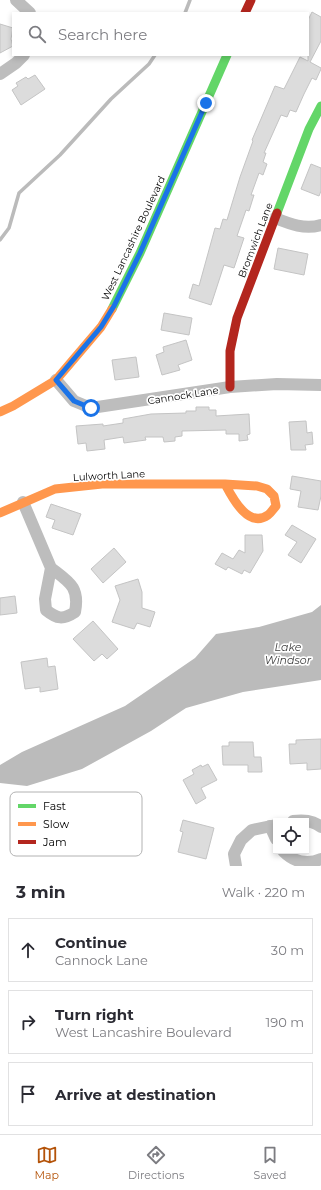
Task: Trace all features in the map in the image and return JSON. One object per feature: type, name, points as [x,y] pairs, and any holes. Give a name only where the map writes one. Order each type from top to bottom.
[{"type":"street","points":[[16,0],[29,12]]},
{"type":"street","points":[[245,12],[251,0]]},
{"type":"street","points":[[0,74],[23,56]]},
{"type":"street","name":"West Lancashire Boulevard","points":[[0,412],[14,406],[56,380],[101,327],[114,306],[140,253],[227,56]]},
{"type":"street","name":"Bromwich Lane","points":[[230,388],[230,351],[237,318],[309,129],[321,106]]},
{"type":"street","points":[[275,218],[301,227],[314,227],[321,225]]},
{"type":"street","name":"Cannock Lane","points":[[56,380],[74,401],[91,408],[230,388],[278,384],[321,385]]},
{"type":"street","name":"Lulworth Lane","points":[[0,513],[55,489],[102,484],[225,484],[257,486],[267,489],[274,496],[276,506],[270,515],[263,519],[250,518],[242,512],[225,484]]},
{"type":"street","points":[[23,502],[51,568]]},
{"type":"street","points":[[309,821],[321,827]]},
{"type":"street","points":[[236,866],[234,854],[241,840],[252,830],[273,825]]},
{"type":"street","points":[[287,854],[296,860],[310,863],[321,859]]},
{"type":"water","name":"Lake Windsor","points":[[321,605],[321,680],[243,692],[186,708],[151,731],[82,769],[27,786],[0,783],[0,765],[22,752],[125,706],[195,658],[216,634],[259,627],[312,612]]},
{"type":"building","points":[[312,12],[321,17],[321,41],[310,62],[321,69],[316,80],[312,78],[296,112],[290,110],[287,117],[281,115],[264,153],[266,153],[263,162],[267,164],[263,175],[259,173],[251,195],[254,195],[249,211],[246,210],[237,236],[244,238],[234,268],[224,265],[211,305],[189,298],[193,284],[199,286],[215,228],[220,229],[223,219],[227,220],[253,141],[252,140],[275,86],[284,89],[300,57],[308,61],[309,18]]},
{"type":"building","points":[[0,24],[12,28],[12,47],[0,53]]},
{"type":"building","points":[[35,75],[45,89],[21,105],[12,90],[18,86],[16,83],[26,77],[28,79]]},
{"type":"building","points":[[311,164],[321,168],[321,191],[319,196],[301,189]]},
{"type":"building","points":[[278,248],[308,254],[304,275],[274,269]]},
{"type":"building","points":[[164,313],[192,318],[189,335],[161,330]]},
{"type":"building","points":[[186,340],[192,360],[178,365],[180,370],[162,375],[156,355],[164,352],[163,347]]},
{"type":"building","points":[[136,357],[139,377],[115,380],[112,360]]},
{"type":"building","points":[[196,407],[209,407],[209,410],[216,410],[216,416],[249,414],[250,434],[247,435],[248,440],[239,441],[239,434],[226,434],[226,430],[182,431],[182,436],[175,437],[175,441],[164,442],[163,437],[145,437],[146,440],[124,443],[123,437],[104,440],[105,449],[87,451],[86,443],[78,444],[76,426],[103,424],[103,426],[123,423],[123,419],[151,414],[186,413],[186,411],[196,411]]},
{"type":"building","points":[[306,421],[307,433],[312,432],[313,444],[305,445],[306,450],[291,450],[289,422]]},
{"type":"building","points":[[292,476],[321,481],[321,496],[318,510],[298,507],[301,491],[290,489]]},
{"type":"building","points":[[51,504],[81,514],[73,535],[52,528],[55,520],[46,517]]},
{"type":"building","points":[[292,525],[316,539],[301,563],[288,555],[297,542],[285,535]]},
{"type":"building","points":[[245,535],[262,535],[263,551],[250,573],[244,570],[242,574],[228,567],[226,570],[215,564],[222,553],[233,559],[239,550],[245,553]]},
{"type":"building","points":[[114,548],[126,562],[103,583],[91,569]]},
{"type":"building","points":[[138,579],[142,592],[142,608],[155,612],[150,627],[137,623],[134,629],[112,622],[120,600],[115,586]]},
{"type":"building","points":[[15,596],[17,613],[0,615],[0,598]]},
{"type":"building","points":[[93,621],[118,649],[107,659],[102,654],[94,661],[73,639]]},
{"type":"building","points":[[47,658],[48,667],[55,666],[58,689],[40,692],[40,687],[25,689],[21,662]]},
{"type":"building","points":[[321,739],[321,769],[307,770],[307,763],[290,764],[289,744],[296,744],[296,740]]},
{"type":"building","points":[[229,742],[253,742],[254,757],[261,757],[262,772],[248,772],[248,765],[223,765],[222,746],[229,746]]},
{"type":"building","points":[[208,764],[217,780],[201,788],[206,798],[196,804],[183,780],[194,774],[192,770],[201,765],[202,767]]},
{"type":"building","points":[[183,820],[214,828],[206,859],[178,852],[183,832],[180,831]]},
{"type":"waterway","points":[[185,12],[190,0]]},
{"type":"waterway","points":[[0,240],[9,228],[19,193],[60,155],[111,99],[149,64],[154,56]]},
{"type":"traffic: fast","points":[[112,309],[140,253],[227,56]]},
{"type":"traffic: fast","points":[[277,213],[309,129],[321,106]]},
{"type":"traffic: slow","points":[[0,412],[13,406],[56,380],[101,327],[112,309]]},
{"type":"traffic: slow","points":[[0,513],[55,489],[102,484],[225,484],[257,486],[267,489],[274,496],[276,506],[268,515],[261,518],[254,518],[247,515],[236,503],[225,484]]},
{"type":"traffic: jam","points":[[245,12],[251,0]]},
{"type":"traffic: jam","points":[[230,387],[230,351],[237,318],[277,213]]},
{"type":"route","points":[[91,408],[74,401],[56,380],[101,327],[114,306],[140,253],[206,103]]}]
